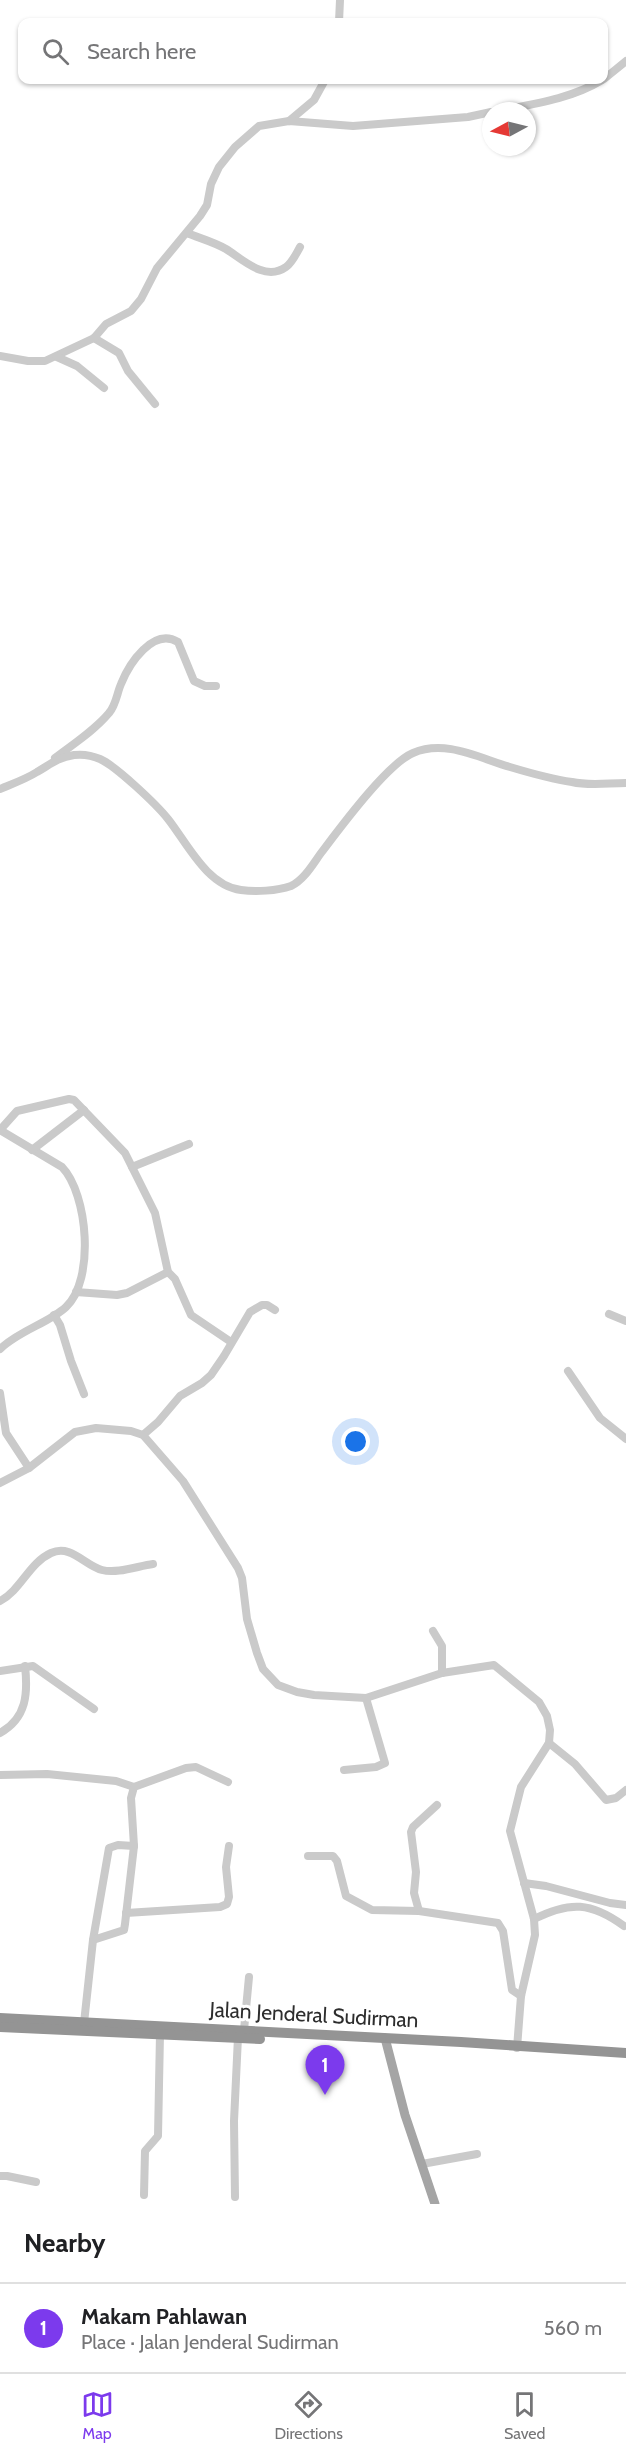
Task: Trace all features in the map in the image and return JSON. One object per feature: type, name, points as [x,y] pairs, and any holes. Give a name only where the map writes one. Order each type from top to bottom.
[{"type":"highway","name":"Jalan Jenderal Sudirman","points":[[0,2019],[495,2048],[626,2060]]},
{"type":"highway","name":"Jalan Jenderal Sudirman","points":[[0,2027],[159,2034],[241,2034]]},
{"type":"highway","name":"Jalan Jenderal Sudirman","points":[[495,2048],[626,2053]]},
{"type":"main road","points":[[383,2041],[435,2204]]},
{"type":"street","points":[[339,18],[340,0]]},
{"type":"street","points":[[608,75],[626,62]]},
{"type":"street","points":[[289,121],[314,100],[323,84]]},
{"type":"street","points":[[536,102],[568,95],[595,84]]},
{"type":"street","points":[[0,356],[35,362],[57,357],[94,338],[106,324],[131,311],[138,304],[157,268],[201,216],[207,205],[214,176],[235,147],[259,126],[289,121],[353,126],[482,114]]},
{"type":"street","points":[[187,232],[224,248],[252,268],[265,270],[287,267],[300,248]]},
{"type":"street","points":[[94,338],[119,353],[128,371],[155,404]]},
{"type":"street","points":[[57,357],[77,366],[104,388]]},
{"type":"street","points":[[0,789],[38,772],[111,711],[129,669],[143,649],[155,641],[169,638],[178,642],[195,681],[205,686],[216,686]]},
{"type":"street","points":[[53,760],[73,755],[89,755],[103,760],[166,816],[201,864],[229,888],[241,890],[285,887],[298,882],[391,768],[404,758],[423,749],[459,750],[510,767],[571,782],[626,783]]},
{"type":"street","points":[[0,1349],[24,1330],[67,1306],[76,1292],[84,1257],[84,1226],[73,1182],[62,1167],[1,1132],[21,1109],[69,1099],[74,1100],[122,1148],[155,1213],[168,1272],[175,1279],[191,1315],[231,1342]]},
{"type":"street","points":[[32,1150],[84,1110]]},
{"type":"street","points":[[132,1167],[189,1144]]},
{"type":"street","points":[[76,1292],[117,1295],[127,1293],[168,1272]]},
{"type":"street","points":[[143,1435],[159,1422],[180,1396],[211,1375],[225,1356],[250,1312],[267,1305],[275,1310]]},
{"type":"street","points":[[609,1314],[626,1322]]},
{"type":"street","points":[[54,1315],[84,1394]]},
{"type":"street","points":[[568,1371],[600,1418],[626,1439]]},
{"type":"street","points":[[0,1393],[6,1433],[29,1468]]},
{"type":"street","points":[[0,1483],[29,1468],[75,1432],[108,1428],[143,1435],[183,1481],[238,1568],[242,1578],[247,1619],[263,1669],[278,1685],[297,1692],[340,1698],[366,1698],[442,1673],[488,1665],[497,1666],[539,1702],[548,1716],[549,1743],[521,1787],[512,1821],[511,1837],[534,1919],[533,1947],[521,1996],[518,2048]]},
{"type":"street","points":[[0,1600],[8,1595],[42,1559],[57,1551],[69,1551],[105,1571],[153,1564]]},
{"type":"street","points":[[433,1631],[442,1646],[442,1673]]},
{"type":"street","points":[[0,1733],[9,1727],[23,1707],[28,1693],[25,1666]]},
{"type":"street","points":[[0,1671],[33,1666],[94,1709]]},
{"type":"street","points":[[344,1770],[376,1767],[385,1762],[366,1698]]},
{"type":"street","points":[[549,1743],[574,1764],[606,1800],[616,1798],[626,1790]]},
{"type":"street","points":[[0,1775],[46,1774],[116,1781],[134,1787],[186,1768],[196,1767],[228,1782]]},
{"type":"street","points":[[93,1940],[124,1930],[134,1846],[130,1798],[134,1787]]},
{"type":"street","points":[[419,1911],[414,1893],[416,1872],[411,1832],[413,1827],[437,1805]]},
{"type":"street","points":[[84,2023],[93,1940],[109,1848],[118,1845],[134,1846]]},
{"type":"street","points":[[126,1913],[220,1907],[228,1904],[226,1867],[229,1846]]},
{"type":"street","points":[[308,1857],[333,1856],[337,1861],[346,1896],[363,1907],[384,1912],[419,1911],[498,1923],[503,1931],[512,1990],[521,1996]]},
{"type":"street","points":[[524,1884],[546,1886],[626,1905]]},
{"type":"street","points":[[534,1919],[557,1908],[577,1906],[609,1915],[624,1926]]},
{"type":"street","points":[[235,2197],[234,2121],[241,2034],[249,1977]]},
{"type":"street","points":[[144,2195],[145,2151],[158,2136],[159,2034]]},
{"type":"street","points":[[422,2164],[477,2154]]},
{"type":"street","points":[[0,2176],[36,2182]]},
{"type":"place","name":"Makam Pahlawan","points":[[325,2095]]}]
